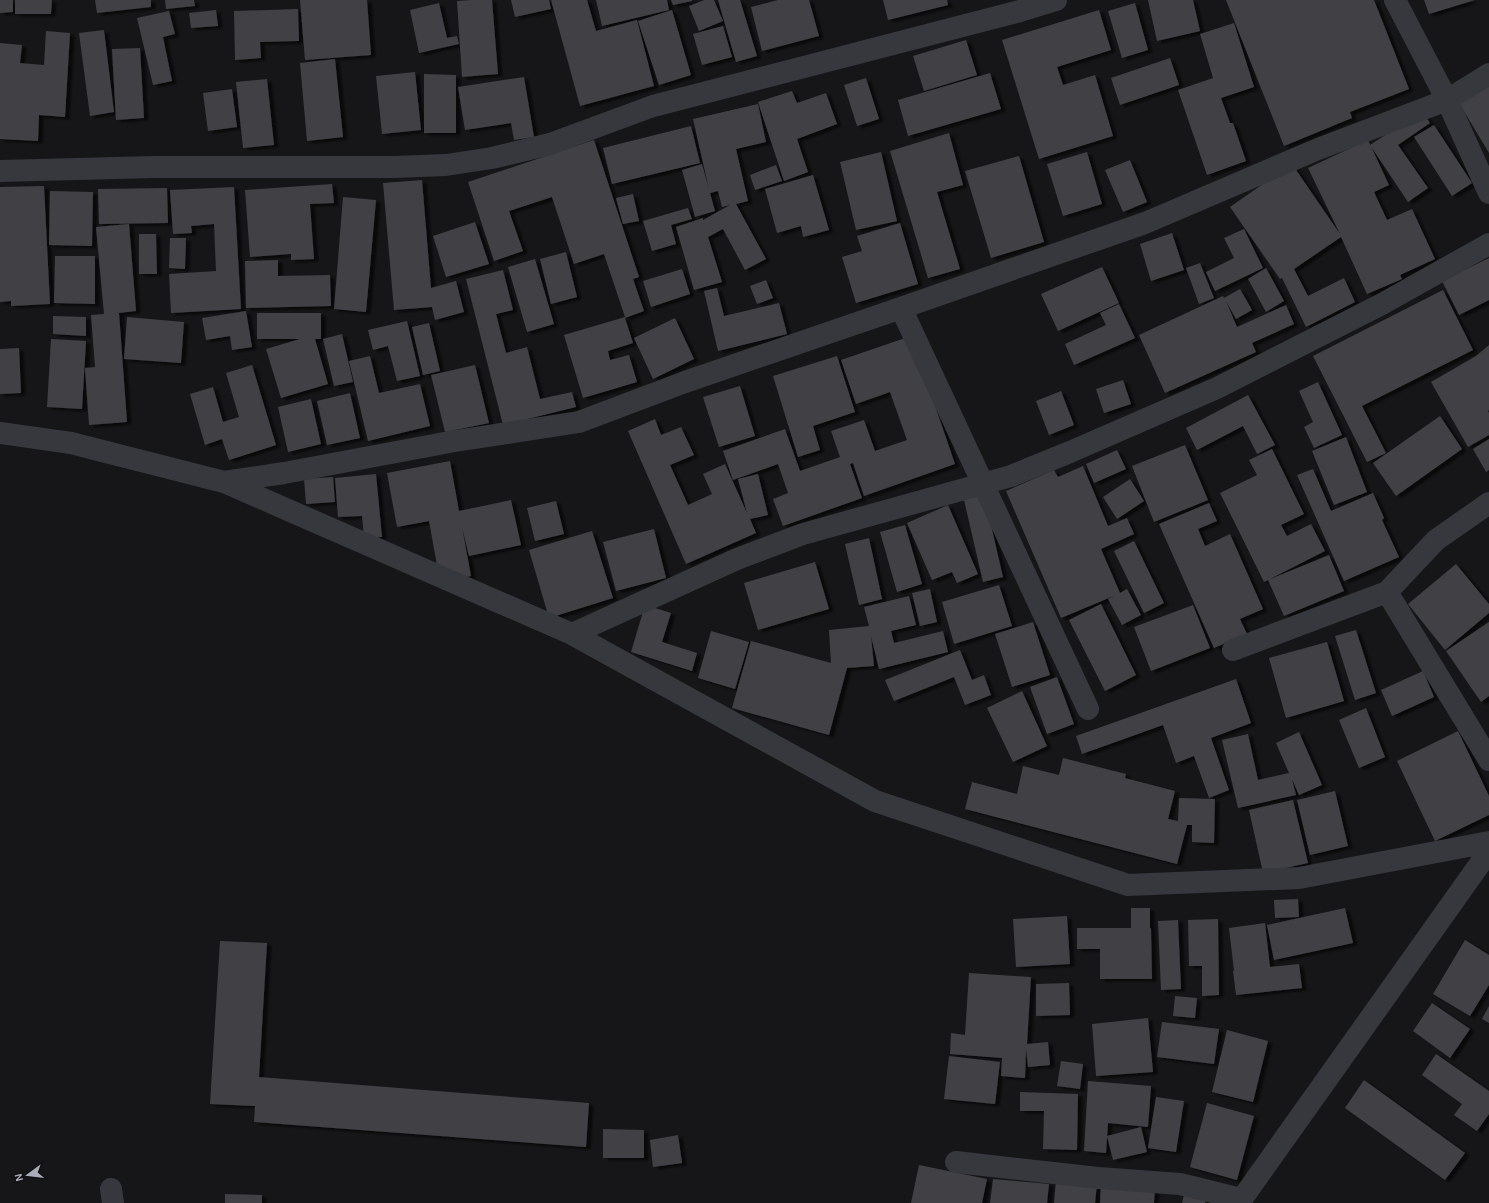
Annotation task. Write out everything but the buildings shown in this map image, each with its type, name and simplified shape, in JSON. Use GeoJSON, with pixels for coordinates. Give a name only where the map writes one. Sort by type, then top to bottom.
{"type":"FeatureCollection","features":[{"type":"Feature","properties":{"kind":"street"},"geometry":{"type":"LineString","coordinates":[[0,170],[154,167],[394,167],[446,165],[492,158],[550,144],[653,106],[1020,11],[1056,0]]}},
{"type":"Feature","properties":{"kind":"street"},"geometry":{"type":"LineString","coordinates":[[1395,0],[1447,100],[1489,193]]}},
{"type":"Feature","properties":{"kind":"street"},"geometry":{"type":"LineString","coordinates":[[224,482],[284,473],[455,441],[579,422],[685,382],[1145,223],[1318,149],[1447,100],[1489,74]]}},
{"type":"Feature","properties":{"kind":"street"},"geometry":{"type":"LineString","coordinates":[[572,634],[737,559],[803,534],[1011,476],[1070,452],[1217,388],[1382,304],[1489,244]]}},
{"type":"Feature","properties":{"kind":"street"},"geometry":{"type":"LineString","coordinates":[[901,308],[1088,709]]}},
{"type":"Feature","properties":{"kind":"street"},"geometry":{"type":"LineString","coordinates":[[0,433],[71,443],[224,482],[572,634],[875,801],[1128,885],[1299,878],[1489,842]]}},
{"type":"Feature","properties":{"kind":"street"},"geometry":{"type":"LineString","coordinates":[[1233,650],[1387,592],[1436,540],[1489,502]]}},
{"type":"Feature","properties":{"kind":"street"},"geometry":{"type":"LineString","coordinates":[[1387,592],[1489,760]]}},
{"type":"Feature","properties":{"kind":"street"},"geometry":{"type":"LineString","coordinates":[[956,1162],[1098,1178],[1180,1184],[1240,1201],[1489,852]]}}]}
